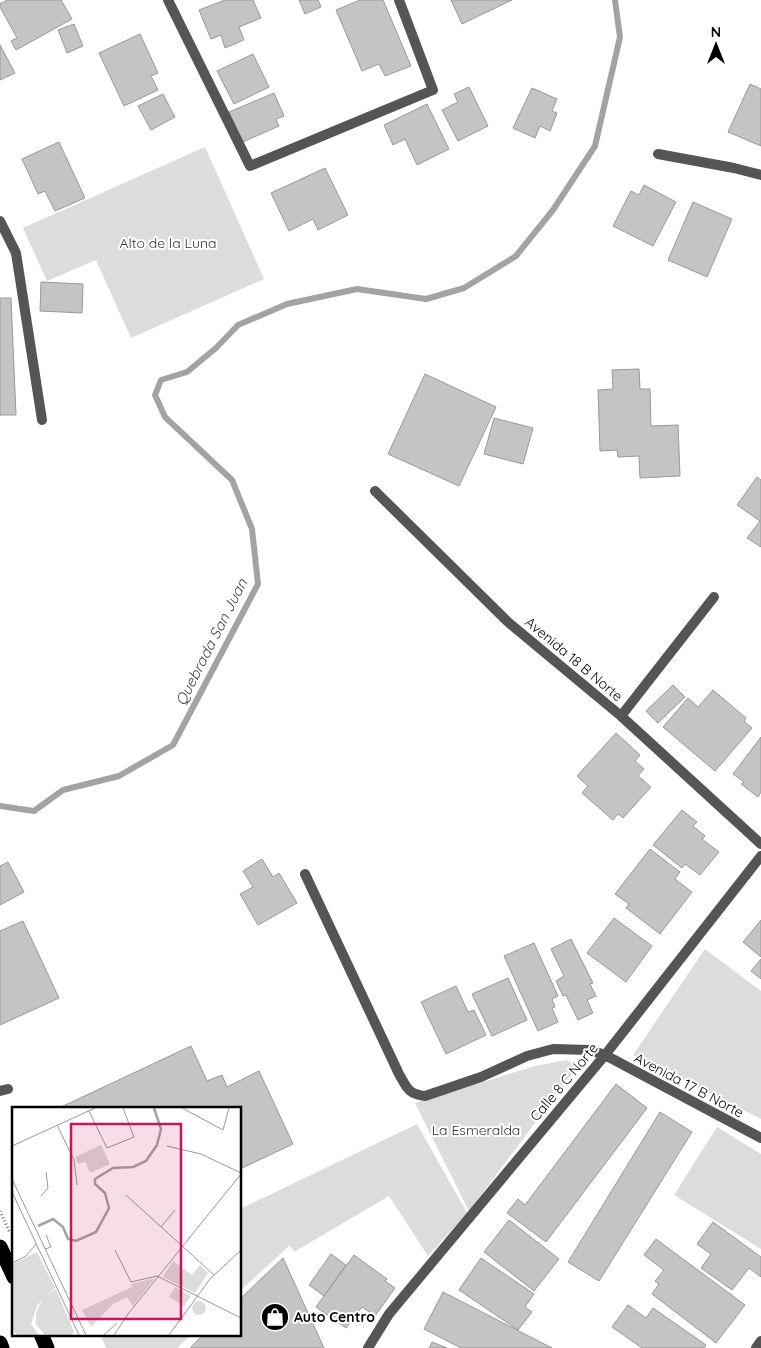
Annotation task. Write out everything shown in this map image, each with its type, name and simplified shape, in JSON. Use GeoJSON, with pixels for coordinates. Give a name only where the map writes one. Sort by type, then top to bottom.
{"type":"FeatureCollection","features":[{"type":"Feature","properties":{"kind":"highway"},"geometry":{"type":"LineString","coordinates":[[0,1247],[12,1273]]}},
{"type":"Feature","properties":{"kind":"highway"},"geometry":{"type":"LineString","coordinates":[[42,1336],[47,1348]]}},
{"type":"Feature","properties":{"kind":"highway"},"geometry":{"type":"LineString","coordinates":[[0,1343],[2,1348]]}},
{"type":"Feature","properties":{"kind":"street"},"geometry":{"type":"LineString","coordinates":[[168,0],[250,166],[433,90],[399,0]]}},
{"type":"Feature","properties":{"kind":"street"},"geometry":{"type":"LineString","coordinates":[[658,154],[761,175]]}},
{"type":"Feature","properties":{"kind":"street"},"geometry":{"type":"LineString","coordinates":[[0,220],[16,253],[42,420]]}},
{"type":"Feature","properties":{"kind":"street","name":"Avenida 18 B Norte"},"geometry":{"type":"LineString","coordinates":[[374,491],[508,622],[621,716],[761,844]]}},
{"type":"Feature","properties":{"kind":"street"},"geometry":{"type":"LineString","coordinates":[[621,716],[714,597]]}},
{"type":"Feature","properties":{"kind":"street","name":"Calle 8 C Norte"},"geometry":{"type":"LineString","coordinates":[[368,1348],[389,1314],[605,1055],[761,856]]}},
{"type":"Feature","properties":{"kind":"street","name":"Avenida 17 B Norte"},"geometry":{"type":"LineString","coordinates":[[305,874],[399,1074],[410,1092],[425,1096],[463,1084],[527,1056],[553,1050],[590,1050],[605,1055],[761,1138]]}},
{"type":"Feature","properties":{"kind":"street"},"geometry":{"type":"LineString","coordinates":[[756,1348],[761,1341]]}},
{"type":"Feature","properties":{"kind":"path"},"geometry":{"type":"LineString","coordinates":[[0,1211],[12,1236]]}},
{"type":"Feature","properties":{"kind":"green space","name":"Alto de la Luna"},"geometry":{"type":"Polygon","coordinates":[[[205,147],[264,279],[131,338],[96,260],[47,281],[23,228],[205,147]]]}},
{"type":"Feature","properties":{"kind":"green space"},"geometry":{"type":"Polygon","coordinates":[[[705,949],[761,991],[761,1119],[633,1055],[705,949]]]}},
{"type":"Feature","properties":{"kind":"green space","name":"La Esmeralda"},"geometry":{"type":"Polygon","coordinates":[[[567,1060],[577,1067],[469,1211],[415,1103],[535,1066],[567,1060]]]}},
{"type":"Feature","properties":{"kind":"green space"},"geometry":{"type":"Polygon","coordinates":[[[417,1124],[467,1213],[428,1256],[389,1196],[294,1252],[290,1245],[241,1290],[241,1209],[417,1124]]]}},
{"type":"Feature","properties":{"kind":"green space"},"geometry":{"type":"Polygon","coordinates":[[[717,1127],[761,1154],[761,1249],[674,1195],[717,1127]]]}},
{"type":"Feature","properties":{"kind":"green space"},"geometry":{"type":"Polygon","coordinates":[[[101,1336],[190,1336],[177,1348],[106,1348],[101,1336]]]}},
{"type":"Feature","properties":{"kind":"building"},"geometry":{"type":"Polygon","coordinates":[[[7,0],[61,0],[72,19],[16,50],[11,41],[17,38],[0,7],[0,4],[7,0]]]}},
{"type":"Feature","properties":{"kind":"building"},"geometry":{"type":"Polygon","coordinates":[[[225,0],[253,0],[261,18],[239,27],[244,40],[225,48],[221,35],[211,39],[199,10],[225,0]]]}},
{"type":"Feature","properties":{"kind":"building"},"geometry":{"type":"Polygon","coordinates":[[[299,0],[318,0],[321,7],[305,14],[299,0]]]}},
{"type":"Feature","properties":{"kind":"building"},"geometry":{"type":"Polygon","coordinates":[[[360,0],[383,0],[411,66],[385,76],[379,64],[362,71],[336,10],[360,0]]]}},
{"type":"Feature","properties":{"kind":"building"},"geometry":{"type":"Polygon","coordinates":[[[451,0],[512,0],[462,24],[451,0]]]}},
{"type":"Feature","properties":{"kind":"building"},"geometry":{"type":"Polygon","coordinates":[[[74,24],[83,46],[67,53],[58,30],[74,24]]]}},
{"type":"Feature","properties":{"kind":"building"},"geometry":{"type":"Polygon","coordinates":[[[140,34],[158,73],[151,76],[158,90],[124,106],[99,53],[140,34]]]}},
{"type":"Feature","properties":{"kind":"building"},"geometry":{"type":"Polygon","coordinates":[[[0,45],[15,73],[0,80],[0,45]]]}},
{"type":"Feature","properties":{"kind":"building"},"geometry":{"type":"Polygon","coordinates":[[[253,54],[269,87],[234,104],[217,71],[253,54]]]}},
{"type":"Feature","properties":{"kind":"building"},"geometry":{"type":"Polygon","coordinates":[[[750,84],[761,89],[761,146],[728,132],[750,84]]]}},
{"type":"Feature","properties":{"kind":"building"},"geometry":{"type":"Polygon","coordinates":[[[469,87],[488,126],[458,141],[442,110],[458,102],[454,94],[469,87]]]}},
{"type":"Feature","properties":{"kind":"building"},"geometry":{"type":"Polygon","coordinates":[[[532,88],[557,99],[552,111],[557,113],[550,131],[540,126],[535,138],[513,128],[532,88]]]}},
{"type":"Feature","properties":{"kind":"building"},"geometry":{"type":"Polygon","coordinates":[[[274,93],[284,116],[276,119],[279,126],[243,142],[229,112],[274,93]]]}},
{"type":"Feature","properties":{"kind":"building"},"geometry":{"type":"Polygon","coordinates":[[[163,94],[175,117],[151,130],[138,106],[163,94]]]}},
{"type":"Feature","properties":{"kind":"building"},"geometry":{"type":"Polygon","coordinates":[[[427,104],[449,149],[417,165],[405,139],[393,145],[384,125],[427,104]]]}},
{"type":"Feature","properties":{"kind":"building"},"geometry":{"type":"Polygon","coordinates":[[[59,142],[85,198],[55,211],[45,191],[38,194],[22,159],[59,142]]]}},
{"type":"Feature","properties":{"kind":"building"},"geometry":{"type":"Polygon","coordinates":[[[325,168],[348,215],[318,230],[313,219],[289,231],[271,193],[325,168]]]}},
{"type":"Feature","properties":{"kind":"building"},"geometry":{"type":"Polygon","coordinates":[[[644,185],[676,202],[653,246],[613,226],[631,191],[639,195],[644,185]]]}},
{"type":"Feature","properties":{"kind":"building"},"geometry":{"type":"Polygon","coordinates":[[[693,202],[732,219],[707,277],[668,260],[693,202]]]}},
{"type":"Feature","properties":{"kind":"building"},"geometry":{"type":"Polygon","coordinates":[[[41,282],[83,284],[82,313],[40,311],[41,282]]]}},
{"type":"Feature","properties":{"kind":"building"},"geometry":{"type":"Polygon","coordinates":[[[0,298],[11,298],[16,415],[0,415],[0,298]]]}},
{"type":"Feature","properties":{"kind":"building"},"geometry":{"type":"Polygon","coordinates":[[[639,369],[640,389],[650,389],[651,426],[678,425],[680,476],[640,478],[639,456],[618,457],[617,450],[600,451],[598,390],[613,389],[612,370],[639,369]]]}},
{"type":"Feature","properties":{"kind":"building"},"geometry":{"type":"Polygon","coordinates":[[[425,374],[496,407],[459,486],[388,454],[425,374]]]}},
{"type":"Feature","properties":{"kind":"building"},"geometry":{"type":"Polygon","coordinates":[[[494,418],[533,428],[523,464],[484,454],[494,418]]]}},
{"type":"Feature","properties":{"kind":"building"},"geometry":{"type":"Polygon","coordinates":[[[757,477],[761,480],[761,547],[747,538],[760,521],[737,505],[757,477]]]}},
{"type":"Feature","properties":{"kind":"building"},"geometry":{"type":"Polygon","coordinates":[[[673,685],[685,697],[658,723],[646,711],[673,685]]]}},
{"type":"Feature","properties":{"kind":"building"},"geometry":{"type":"Polygon","coordinates":[[[713,690],[746,718],[744,721],[752,728],[715,771],[663,727],[688,698],[698,707],[713,690]]]}},
{"type":"Feature","properties":{"kind":"building"},"geometry":{"type":"Polygon","coordinates":[[[616,733],[640,755],[635,761],[644,769],[638,776],[651,787],[623,818],[618,814],[613,820],[582,793],[588,786],[577,776],[616,733]]]}},
{"type":"Feature","properties":{"kind":"building"},"geometry":{"type":"Polygon","coordinates":[[[761,737],[761,792],[758,797],[741,784],[744,782],[733,774],[761,737]]]}},
{"type":"Feature","properties":{"kind":"building"},"geometry":{"type":"Polygon","coordinates":[[[682,810],[697,822],[693,826],[705,836],[702,839],[719,852],[700,875],[685,864],[682,868],[653,845],[682,810]]]}},
{"type":"Feature","properties":{"kind":"building"},"geometry":{"type":"Polygon","coordinates":[[[650,849],[680,872],[675,879],[692,892],[660,934],[626,908],[629,904],[615,894],[650,849]]]}},
{"type":"Feature","properties":{"kind":"building"},"geometry":{"type":"Polygon","coordinates":[[[262,859],[273,877],[279,873],[297,903],[258,925],[240,894],[253,887],[243,871],[262,859]]]}},
{"type":"Feature","properties":{"kind":"building"},"geometry":{"type":"Polygon","coordinates":[[[8,862],[24,892],[0,905],[0,866],[8,862]]]}},
{"type":"Feature","properties":{"kind":"building"},"geometry":{"type":"Polygon","coordinates":[[[614,918],[652,946],[626,982],[587,953],[614,918]]]}},
{"type":"Feature","properties":{"kind":"building"},"geometry":{"type":"Polygon","coordinates":[[[761,920],[761,957],[743,942],[761,920]]]}},
{"type":"Feature","properties":{"kind":"building"},"geometry":{"type":"Polygon","coordinates":[[[23,921],[59,998],[0,1025],[0,931],[23,921]]]}},
{"type":"Feature","properties":{"kind":"building"},"geometry":{"type":"Polygon","coordinates":[[[571,939],[593,983],[590,984],[596,996],[587,1000],[593,1013],[578,1020],[566,995],[563,996],[556,981],[564,976],[551,949],[571,939]]]}},
{"type":"Feature","properties":{"kind":"building"},"geometry":{"type":"Polygon","coordinates":[[[534,943],[558,996],[552,999],[555,1007],[552,1008],[558,1022],[538,1031],[504,956],[534,943]]]}},
{"type":"Feature","properties":{"kind":"building"},"geometry":{"type":"Polygon","coordinates":[[[761,959],[761,979],[751,971],[761,959]]]}},
{"type":"Feature","properties":{"kind":"building"},"geometry":{"type":"Polygon","coordinates":[[[508,978],[527,1020],[492,1036],[472,994],[508,978]]]}},
{"type":"Feature","properties":{"kind":"building"},"geometry":{"type":"Polygon","coordinates":[[[456,986],[468,1012],[474,1010],[486,1035],[446,1054],[421,1002],[456,986]]]}},
{"type":"Feature","properties":{"kind":"building"},"geometry":{"type":"Polygon","coordinates":[[[191,1046],[207,1081],[222,1075],[227,1087],[259,1071],[293,1144],[241,1169],[241,1107],[61,1107],[191,1046]]]}},
{"type":"Feature","properties":{"kind":"building"},"geometry":{"type":"Polygon","coordinates":[[[616,1084],[647,1108],[546,1242],[507,1213],[518,1199],[525,1205],[616,1084]]]}},
{"type":"Feature","properties":{"kind":"building"},"geometry":{"type":"Polygon","coordinates":[[[660,1112],[692,1132],[599,1281],[568,1262],[660,1112]]]}},
{"type":"Feature","properties":{"kind":"building"},"geometry":{"type":"Polygon","coordinates":[[[509,1220],[559,1259],[534,1291],[484,1252],[509,1220]]]}},
{"type":"Feature","properties":{"kind":"building"},"geometry":{"type":"Polygon","coordinates":[[[713,1222],[761,1257],[761,1277],[749,1268],[732,1290],[701,1268],[711,1254],[697,1244],[713,1222]]]}},
{"type":"Feature","properties":{"kind":"building"},"geometry":{"type":"Polygon","coordinates":[[[656,1239],[745,1305],[716,1343],[652,1294],[659,1284],[655,1281],[664,1270],[644,1255],[656,1239]]]}},
{"type":"Feature","properties":{"kind":"building"},"geometry":{"type":"Polygon","coordinates":[[[331,1254],[346,1265],[324,1296],[309,1285],[331,1254]]]}},
{"type":"Feature","properties":{"kind":"building"},"geometry":{"type":"Polygon","coordinates":[[[354,1255],[387,1279],[385,1281],[395,1288],[375,1316],[362,1307],[346,1328],[316,1307],[354,1255]]]}},
{"type":"Feature","properties":{"kind":"building","name":"Auto Centro"},"geometry":{"type":"Polygon","coordinates":[[[283,1258],[324,1348],[190,1348],[202,1336],[241,1336],[241,1298],[283,1258]]]}},
{"type":"Feature","properties":{"kind":"building"},"geometry":{"type":"Polygon","coordinates":[[[481,1258],[534,1294],[525,1307],[532,1312],[518,1330],[459,1290],[481,1258]]]}},
{"type":"Feature","properties":{"kind":"building"},"geometry":{"type":"Polygon","coordinates":[[[443,1292],[552,1348],[461,1348],[424,1329],[443,1292]]]}},
{"type":"Feature","properties":{"kind":"building"},"geometry":{"type":"Polygon","coordinates":[[[628,1305],[646,1318],[653,1308],[706,1345],[704,1348],[642,1348],[612,1327],[628,1305]]]}},
{"type":"Feature","properties":{"kind":"building"},"geometry":{"type":"Polygon","coordinates":[[[432,1342],[447,1348],[429,1348],[432,1342]]]}},
{"type":"Feature","properties":{"kind":"waterway","name":"Quebrada San Juan"},"geometry":{"type":"LineString","coordinates":[[0,806],[34,811],[63,790],[119,776],[173,745],[258,584],[252,529],[232,480],[165,417],[155,395],[161,380],[187,372],[216,348],[238,325],[287,304],[357,289],[426,299],[464,288],[516,256],[553,210],[595,146],[620,37],[615,0]]}},
{"type":"Feature","properties":{"kind":"place","name":"Auto Centro"},"geometry":{"type":"Point","coordinates":[275,1317]}}]}
